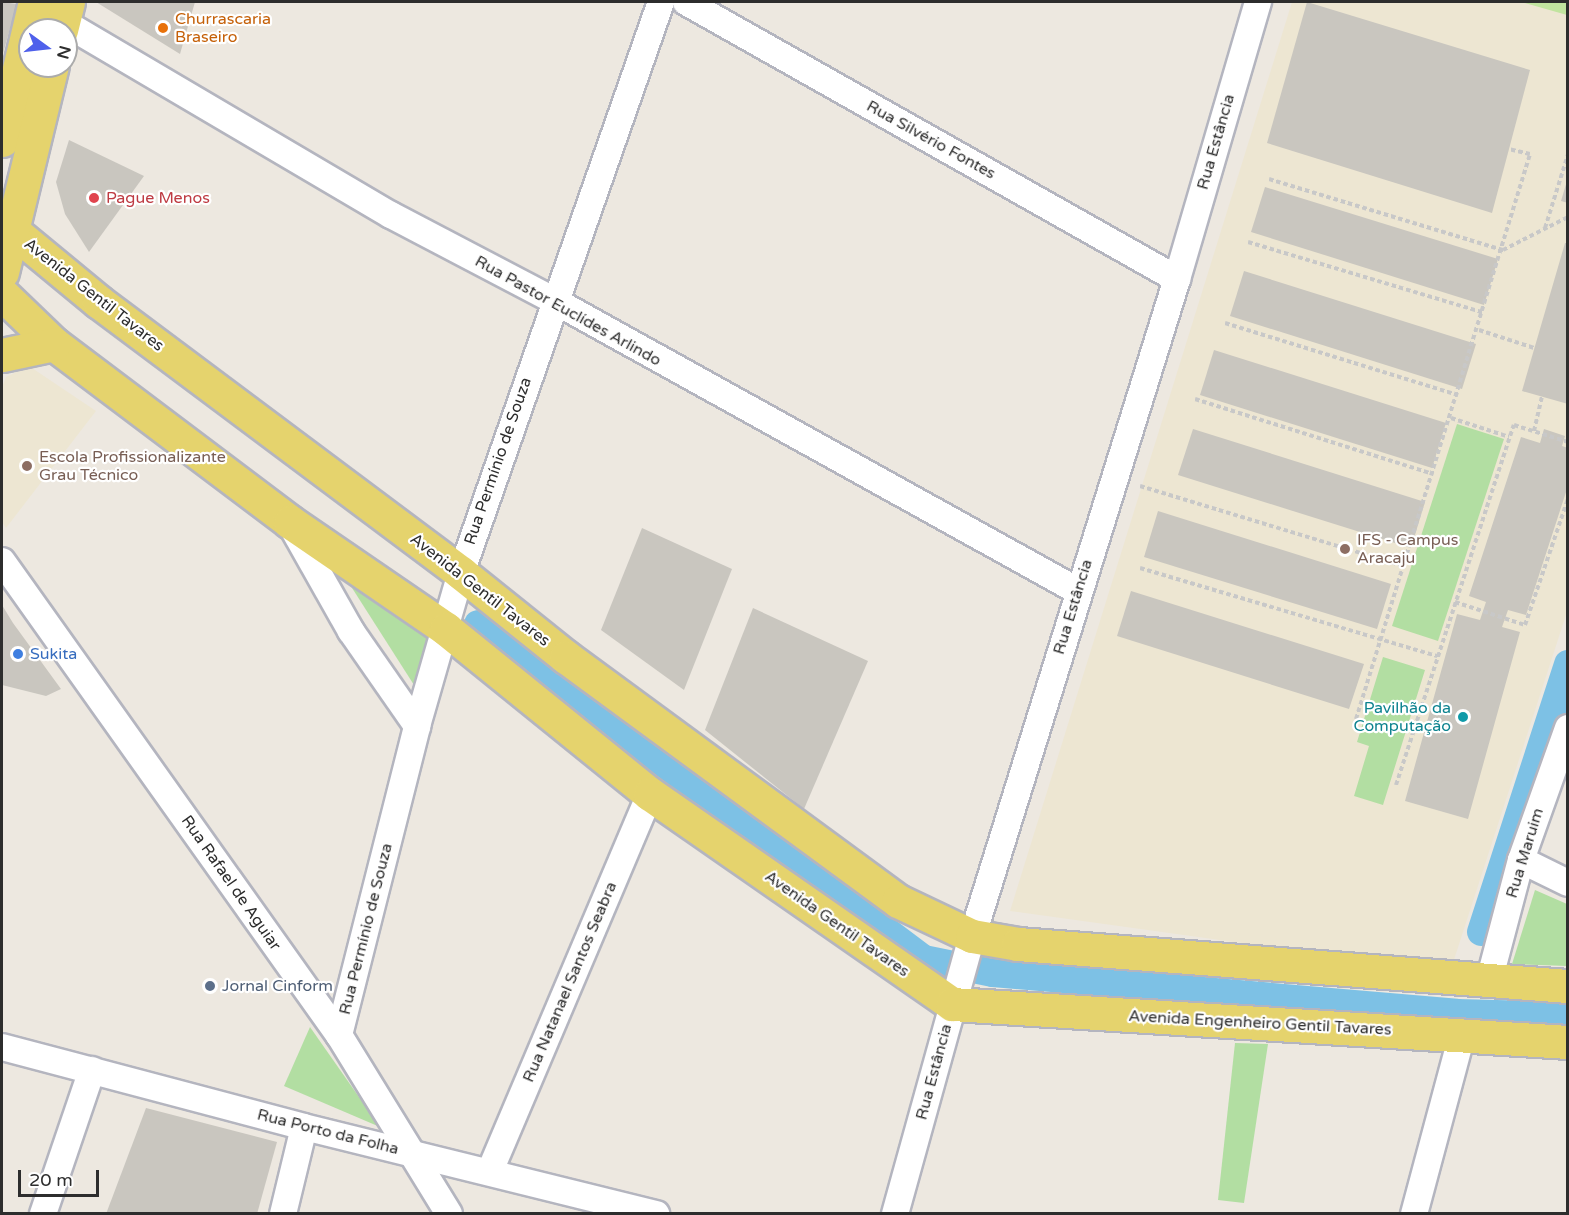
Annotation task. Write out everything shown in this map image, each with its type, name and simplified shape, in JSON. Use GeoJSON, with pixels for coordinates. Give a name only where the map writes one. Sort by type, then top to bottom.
{"type":"FeatureCollection","features":[{"type":"Feature","properties":{"kind":"main road"},"geometry":{"type":"LineString","coordinates":[[2,140],[35,2]]}},
{"type":"Feature","properties":{"kind":"main road"},"geometry":{"type":"LineString","coordinates":[[2,272],[6,226],[49,78]]}},
{"type":"Feature","properties":{"kind":"main road","name":"Avenida Gentil Tavares"},"geometry":{"type":"LineString","coordinates":[[6,226],[99,302],[460,577],[851,869],[898,901],[971,940]]}},
{"type":"Feature","properties":{"kind":"main road","name":"Avenida Gentil Tavares"},"geometry":{"type":"LineString","coordinates":[[2,294],[54,344],[290,522],[447,626],[650,794],[954,999]]}},
{"type":"Feature","properties":{"kind":"main road"},"geometry":{"type":"LineString","coordinates":[[2,355],[54,344]]}},
{"type":"Feature","properties":{"kind":"main road"},"geometry":{"type":"LineString","coordinates":[[971,940],[1568,986]]}},
{"type":"Feature","properties":{"kind":"main road","name":"Avenida Engenheiro Gentil Tavares"},"geometry":{"type":"LineString","coordinates":[[954,999],[1568,1042]]}},
{"type":"Feature","properties":{"kind":"street","name":"Rua Permínio de Souza"},"geometry":{"type":"LineString","coordinates":[[339,1035],[417,726],[460,577],[553,300],[661,2]]}},
{"type":"Feature","properties":{"kind":"street","name":"Rua Silvério Fontes"},"geometry":{"type":"LineString","coordinates":[[686,2],[1177,279]]}},
{"type":"Feature","properties":{"kind":"street","name":"Rua Estância"},"geometry":{"type":"LineString","coordinates":[[895,1214],[971,940],[1177,279],[1258,2]]}},
{"type":"Feature","properties":{"kind":"street","name":"Rua Pastor Euclídes Arlindo"},"geometry":{"type":"LineString","coordinates":[[78,26],[391,215],[553,300],[1078,591]]}},
{"type":"Feature","properties":{"kind":"street","name":"Avenida Gentil Tavares"},"geometry":{"type":"LineString","coordinates":[[290,522],[351,631],[417,726]]}},
{"type":"Feature","properties":{"kind":"street","name":"Rua Rafael de Aguiar"},"geometry":{"type":"LineString","coordinates":[[2,561],[339,1035],[449,1214]]}},
{"type":"Feature","properties":{"kind":"street","name":"Rua Maruim"},"geometry":{"type":"LineString","coordinates":[[1489,981],[1521,860],[1568,728]]}},
{"type":"Feature","properties":{"kind":"street","name":"Rua Natanael Santos Seabra"},"geometry":{"type":"LineString","coordinates":[[490,1171],[650,794]]}},
{"type":"Feature","properties":{"kind":"street"},"geometry":{"type":"LineString","coordinates":[[1521,860],[1568,883]]}},
{"type":"Feature","properties":{"kind":"street"},"geometry":{"type":"LineString","coordinates":[[1414,1214],[1462,1035]]}},
{"type":"Feature","properties":{"kind":"street","name":"Rua Porto da Folha"},"geometry":{"type":"LineString","coordinates":[[2,1047],[304,1127],[490,1171],[656,1214]]}},
{"type":"Feature","properties":{"kind":"street"},"geometry":{"type":"LineString","coordinates":[[43,1214],[92,1070]]}},
{"type":"Feature","properties":{"kind":"street"},"geometry":{"type":"LineString","coordinates":[[283,1214],[304,1127]]}},
{"type":"Feature","properties":{"kind":"path"},"geometry":{"type":"LineString","coordinates":[[1356,719],[1479,330],[1530,154],[1509,149]]}},
{"type":"Feature","properties":{"kind":"path"},"geometry":{"type":"LineString","coordinates":[[1545,229],[1568,154]]}},
{"type":"Feature","properties":{"kind":"path"},"geometry":{"type":"LineString","coordinates":[[1269,179],[1503,250],[1568,217]]}},
{"type":"Feature","properties":{"kind":"path"},"geometry":{"type":"LineString","coordinates":[[1248,242],[1484,313]]}},
{"type":"Feature","properties":{"kind":"path"},"geometry":{"type":"LineString","coordinates":[[1226,323],[1458,395]]}},
{"type":"Feature","properties":{"kind":"path"},"geometry":{"type":"LineString","coordinates":[[1479,330],[1534,348]]}},
{"type":"Feature","properties":{"kind":"path"},"geometry":{"type":"LineString","coordinates":[[1534,432],[1542,396]]}},
{"type":"Feature","properties":{"kind":"path"},"geometry":{"type":"LineString","coordinates":[[1195,399],[1433,474]]}},
{"type":"Feature","properties":{"kind":"path"},"geometry":{"type":"LineString","coordinates":[[1451,418],[1509,437]]}},
{"type":"Feature","properties":{"kind":"path"},"geometry":{"type":"LineString","coordinates":[[1396,785],[1514,425],[1568,442]]}},
{"type":"Feature","properties":{"kind":"path"},"geometry":{"type":"LineString","coordinates":[[1113,479],[1403,566]]}},
{"type":"Feature","properties":{"kind":"path"},"geometry":{"type":"LineString","coordinates":[[1455,602],[1525,625],[1568,499]]}},
{"type":"Feature","properties":{"kind":"path"},"geometry":{"type":"LineString","coordinates":[[1140,568],[1437,656]]}},
{"type":"Feature","properties":{"kind":"shaded area","name":"IFS - Campus Aracaju"},"geometry":{"type":"Polygon","coordinates":[[[1292,2],[1567,2],[1567,612],[1450,972],[1010,911],[1292,2]]]}},
{"type":"Feature","properties":{"kind":"shaded area","name":"Escola Profissionalizante Grau Técnico"},"geometry":{"type":"Polygon","coordinates":[[[29,366],[96,411],[6,528],[2,522],[2,387],[6,377],[29,366]]]}},
{"type":"Feature","properties":{"kind":"green space"},"geometry":{"type":"Polygon","coordinates":[[[1521,2],[1567,2],[1567,15],[1521,2]]]}},
{"type":"Feature","properties":{"kind":"green space"},"geometry":{"type":"Polygon","coordinates":[[[1457,424],[1504,439],[1438,641],[1392,626],[1457,424]]]}},
{"type":"Feature","properties":{"kind":"green space"},"geometry":{"type":"Polygon","coordinates":[[[331,555],[438,635],[421,696],[331,555]]]}},
{"type":"Feature","properties":{"kind":"green space"},"geometry":{"type":"Polygon","coordinates":[[[1383,657],[1425,670],[1383,805],[1354,796],[1369,746],[1357,742],[1383,657]]]}},
{"type":"Feature","properties":{"kind":"green space"},"geometry":{"type":"Polygon","coordinates":[[[1535,890],[1567,904],[1567,966],[1512,964],[1535,890]]]}},
{"type":"Feature","properties":{"kind":"green space"},"geometry":{"type":"Polygon","coordinates":[[[310,1027],[380,1127],[284,1086],[310,1027]]]}},
{"type":"Feature","properties":{"kind":"green space"},"geometry":{"type":"Polygon","coordinates":[[[1235,1043],[1268,1044],[1244,1203],[1218,1200],[1235,1043]]]}},
{"type":"Feature","properties":{"kind":"building"},"geometry":{"type":"Polygon","coordinates":[[[2,2],[17,4],[2,57],[2,2]]]}},
{"type":"Feature","properties":{"kind":"building","name":"Churrascaria Braseiro"},"geometry":{"type":"Polygon","coordinates":[[[96,2],[195,2],[180,54],[96,2]]]}},
{"type":"Feature","properties":{"kind":"building"},"geometry":{"type":"Polygon","coordinates":[[[1307,2],[1530,70],[1492,213],[1267,143],[1307,2]]]}},
{"type":"Feature","properties":{"kind":"building","name":"Pague Menos"},"geometry":{"type":"Polygon","coordinates":[[[69,140],[144,176],[89,252],[65,214],[56,182],[69,140]]]}},
{"type":"Feature","properties":{"kind":"building"},"geometry":{"type":"Polygon","coordinates":[[[1568,181],[1568,203],[1561,201],[1568,181]]]}},
{"type":"Feature","properties":{"kind":"building"},"geometry":{"type":"Polygon","coordinates":[[[1265,187],[1498,259],[1484,305],[1251,232],[1265,187]]]}},
{"type":"Feature","properties":{"kind":"building"},"geometry":{"type":"Polygon","coordinates":[[[1565,243],[1568,243],[1568,404],[1522,391],[1565,243]]]}},
{"type":"Feature","properties":{"kind":"building"},"geometry":{"type":"Polygon","coordinates":[[[1244,271],[1476,344],[1462,389],[1230,316],[1244,271]]]}},
{"type":"Feature","properties":{"kind":"building"},"geometry":{"type":"Polygon","coordinates":[[[1214,350],[1446,423],[1432,468],[1200,395],[1214,350]]]}},
{"type":"Feature","properties":{"kind":"building"},"geometry":{"type":"Polygon","coordinates":[[[1193,429],[1425,502],[1411,548],[1178,475],[1193,429]]]}},
{"type":"Feature","properties":{"kind":"building"},"geometry":{"type":"Polygon","coordinates":[[[1544,429],[1565,436],[1562,446],[1568,448],[1568,486],[1526,615],[1508,610],[1502,627],[1520,632],[1468,819],[1405,801],[1457,614],[1480,620],[1486,602],[1469,596],[1521,437],[1540,443],[1544,429]]]}},
{"type":"Feature","properties":{"kind":"building"},"geometry":{"type":"Polygon","coordinates":[[[1158,511],[1391,584],[1377,629],[1144,557],[1158,511]]]}},
{"type":"Feature","properties":{"kind":"building"},"geometry":{"type":"Polygon","coordinates":[[[642,528],[732,569],[684,690],[601,630],[642,528]]]}},
{"type":"Feature","properties":{"kind":"building"},"geometry":{"type":"Polygon","coordinates":[[[1131,591],[1364,664],[1349,709],[1117,636],[1131,591]]]}},
{"type":"Feature","properties":{"kind":"building","name":"Sukita"},"geometry":{"type":"Polygon","coordinates":[[[2,605],[61,689],[46,696],[2,685],[2,605]]]}},
{"type":"Feature","properties":{"kind":"building"},"geometry":{"type":"Polygon","coordinates":[[[753,608],[868,661],[804,809],[705,730],[753,608]]]}},
{"type":"Feature","properties":{"kind":"building"},"geometry":{"type":"Polygon","coordinates":[[[146,1108],[277,1142],[257,1214],[106,1214],[146,1108]]]}},
{"type":"Feature","properties":{"kind":"waterway"},"geometry":{"type":"LineString","coordinates":[[478,624],[924,959],[993,973],[1456,1013],[1568,1016]]}},
{"type":"Feature","properties":{"kind":"waterway"},"geometry":{"type":"LineString","coordinates":[[1481,932],[1568,664]]}},
{"type":"Feature","properties":{"kind":"place","name":"Churrascaria Braseiro"},"geometry":{"type":"Point","coordinates":[163,28]}},
{"type":"Feature","properties":{"kind":"place","name":"Pague Menos"},"geometry":{"type":"Point","coordinates":[94,198]}},
{"type":"Feature","properties":{"kind":"place","name":"Escola Profissionalizante Grau Técnico"},"geometry":{"type":"Point","coordinates":[27,466]}},
{"type":"Feature","properties":{"kind":"place","name":"IFS - Campus Aracaju"},"geometry":{"type":"Point","coordinates":[1345,549]}},
{"type":"Feature","properties":{"kind":"place","name":"Sukita"},"geometry":{"type":"Point","coordinates":[18,654]}},
{"type":"Feature","properties":{"kind":"place","name":"Pavilhão da Computação"},"geometry":{"type":"Point","coordinates":[1463,717]}},
{"type":"Feature","properties":{"kind":"place","name":"Jornal Cinform"},"geometry":{"type":"Point","coordinates":[210,986]}}]}
